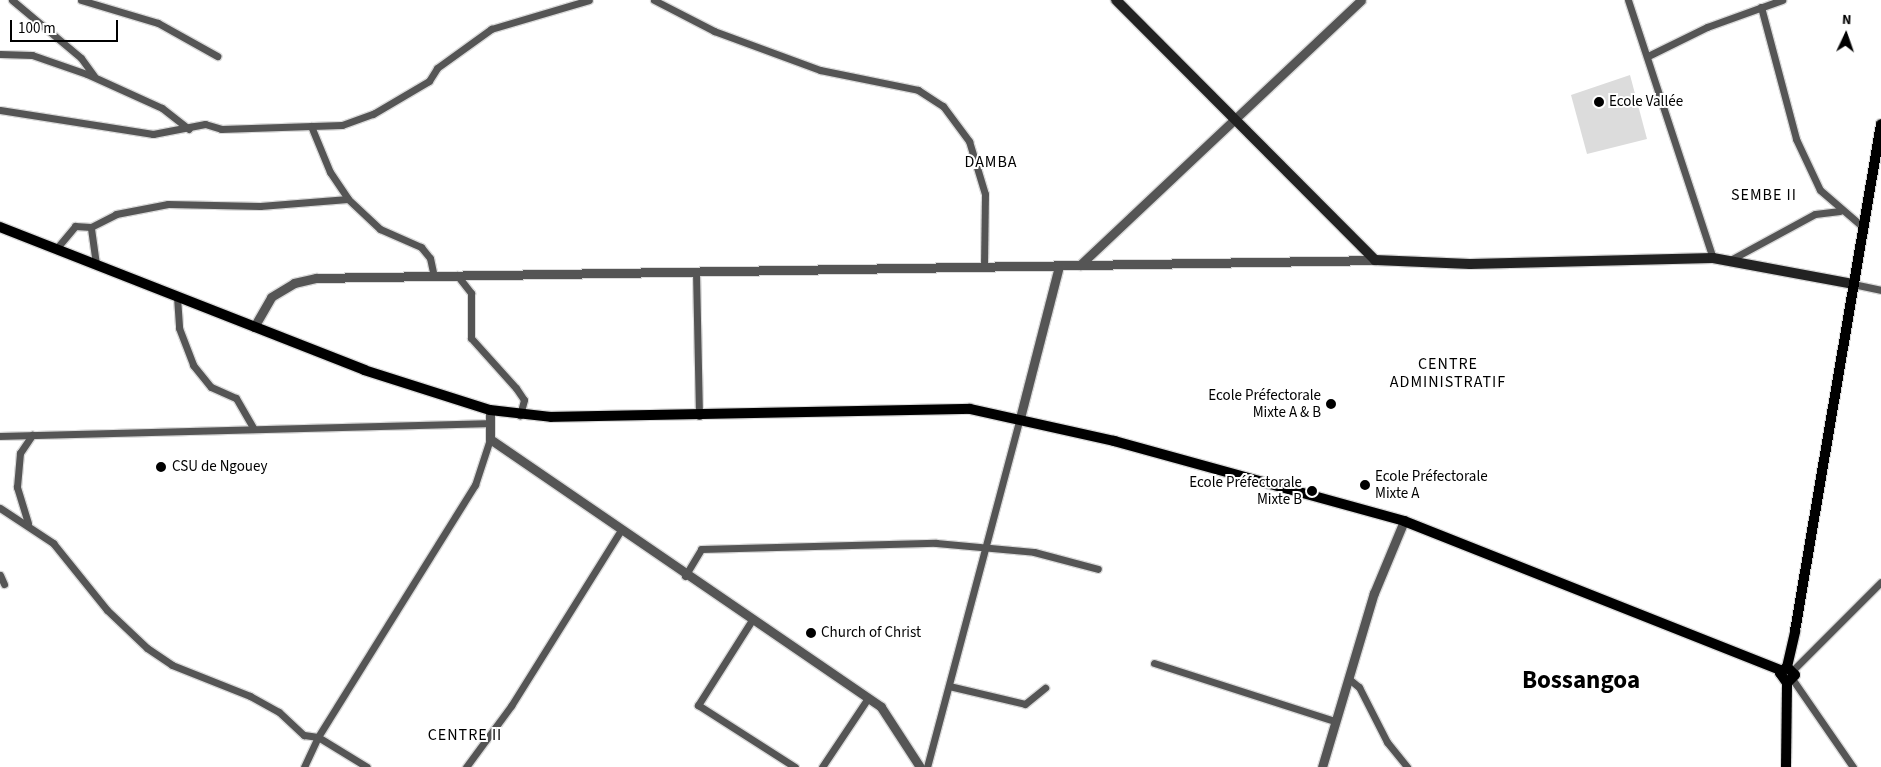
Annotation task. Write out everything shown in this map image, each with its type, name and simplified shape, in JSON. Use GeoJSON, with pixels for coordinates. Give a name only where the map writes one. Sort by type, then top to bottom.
{"type":"FeatureCollection","features":[{"type":"Feature","properties":{"kind":"main road"},"geometry":{"type":"LineString","coordinates":[[1116,0],[1234,122],[1375,260],[1470,264],[1713,258],[1852,284]]}},
{"type":"Feature","properties":{"kind":"main road"},"geometry":{"type":"LineString","coordinates":[[1786,767],[1788,674],[1852,284],[1864,228],[1881,124]]}},
{"type":"Feature","properties":{"kind":"main road"},"geometry":{"type":"LineString","coordinates":[[0,227],[364,370],[490,410],[520,415],[699,416],[970,409],[1020,418],[1404,520],[1788,674]]}},
{"type":"Feature","properties":{"kind":"street"},"geometry":{"type":"LineString","coordinates":[[12,0],[81,58],[95,78]]}},
{"type":"Feature","properties":{"kind":"street"},"geometry":{"type":"LineString","coordinates":[[81,0],[158,23],[217,56]]}},
{"type":"Feature","properties":{"kind":"street"},"geometry":{"type":"LineString","coordinates":[[0,110],[153,134],[189,129],[205,124],[220,129],[342,125],[372,114],[429,81],[437,68],[491,29],[590,0]]}},
{"type":"Feature","properties":{"kind":"street"},"geometry":{"type":"LineString","coordinates":[[654,0],[714,31],[820,70],[918,90],[943,106],[969,141],[985,194],[984,266]]}},
{"type":"Feature","properties":{"kind":"street"},"geometry":{"type":"LineString","coordinates":[[1080,265],[1234,122],[1361,0]]}},
{"type":"Feature","properties":{"kind":"street"},"geometry":{"type":"LineString","coordinates":[[1628,0],[1713,258]]}},
{"type":"Feature","properties":{"kind":"street"},"geometry":{"type":"LineString","coordinates":[[1648,56],[1707,27],[1782,0]]}},
{"type":"Feature","properties":{"kind":"street"},"geometry":{"type":"LineString","coordinates":[[1761,7],[1796,139],[1820,190],[1840,211],[1864,228]]}},
{"type":"Feature","properties":{"kind":"street"},"geometry":{"type":"LineString","coordinates":[[0,54],[32,54],[95,78],[162,108],[189,129]]}},
{"type":"Feature","properties":{"kind":"street"},"geometry":{"type":"LineString","coordinates":[[311,126],[330,172],[348,199],[380,229],[422,247],[430,258],[434,277]]}},
{"type":"Feature","properties":{"kind":"street"},"geometry":{"type":"LineString","coordinates":[[56,249],[76,226],[92,227],[116,214],[168,204],[260,206],[348,199]]}},
{"type":"Feature","properties":{"kind":"street"},"geometry":{"type":"LineString","coordinates":[[1724,259],[1739,258],[1815,214],[1840,211]]}},
{"type":"Feature","properties":{"kind":"street"},"geometry":{"type":"LineString","coordinates":[[92,227],[96,264]]}},
{"type":"Feature","properties":{"kind":"street"},"geometry":{"type":"LineString","coordinates":[[254,327],[271,297],[300,281],[457,275],[1375,260]]}},
{"type":"Feature","properties":{"kind":"street"},"geometry":{"type":"LineString","coordinates":[[927,767],[950,686],[1059,266]]}},
{"type":"Feature","properties":{"kind":"street"},"geometry":{"type":"LineString","coordinates":[[696,272],[699,416]]}},
{"type":"Feature","properties":{"kind":"street"},"geometry":{"type":"LineString","coordinates":[[457,275],[471,293],[470,338],[516,388],[524,400],[520,415]]}},
{"type":"Feature","properties":{"kind":"street"},"geometry":{"type":"LineString","coordinates":[[1852,284],[1881,290]]}},
{"type":"Feature","properties":{"kind":"street"},"geometry":{"type":"LineString","coordinates":[[177,297],[179,328],[193,365],[211,387],[236,398],[253,428]]}},
{"type":"Feature","properties":{"kind":"street"},"geometry":{"type":"LineString","coordinates":[[304,767],[318,737],[475,485],[490,439],[490,410]]}},
{"type":"Feature","properties":{"kind":"street"},"geometry":{"type":"LineString","coordinates":[[0,436],[491,423]]}},
{"type":"Feature","properties":{"kind":"street"},"geometry":{"type":"LineString","coordinates":[[28,524],[17,487],[20,453],[32,435]]}},
{"type":"Feature","properties":{"kind":"street"},"geometry":{"type":"LineString","coordinates":[[490,439],[686,576],[868,698],[891,716],[920,767]]}},
{"type":"Feature","properties":{"kind":"street"},"geometry":{"type":"LineString","coordinates":[[0,508],[28,524],[52,543],[107,610],[147,648],[172,665],[250,696],[279,712],[304,734],[318,737],[367,767]]}},
{"type":"Feature","properties":{"kind":"street"},"geometry":{"type":"LineString","coordinates":[[1322,767],[1374,593],[1404,520]]}},
{"type":"Feature","properties":{"kind":"street"},"geometry":{"type":"LineString","coordinates":[[466,767],[511,706],[621,530]]}},
{"type":"Feature","properties":{"kind":"street"},"geometry":{"type":"LineString","coordinates":[[686,576],[701,548],[987,545],[1098,569]]}},
{"type":"Feature","properties":{"kind":"street"},"geometry":{"type":"LineString","coordinates":[[0,575],[4,584]]}},
{"type":"Feature","properties":{"kind":"street"},"geometry":{"type":"LineString","coordinates":[[1853,767],[1788,674],[1881,582]]}},
{"type":"Feature","properties":{"kind":"street"},"geometry":{"type":"LineString","coordinates":[[752,620],[698,705],[795,767]]}},
{"type":"Feature","properties":{"kind":"street"},"geometry":{"type":"LineString","coordinates":[[1154,663],[1335,722]]}},
{"type":"Feature","properties":{"kind":"street"},"geometry":{"type":"LineString","coordinates":[[1349,679],[1359,687],[1387,742],[1407,767]]}},
{"type":"Feature","properties":{"kind":"street"},"geometry":{"type":"LineString","coordinates":[[950,686],[1025,704],[1045,688]]}},
{"type":"Feature","properties":{"kind":"street"},"geometry":{"type":"LineString","coordinates":[[822,767],[868,698]]}},
{"type":"Feature","properties":{"kind":"shaded area"},"geometry":{"type":"Polygon","coordinates":[[[1630,75],[1647,139],[1587,154],[1571,95],[1630,75]]]}},
{"type":"Feature","properties":{"kind":"place","name":"Ecole Vallée"},"geometry":{"type":"Point","coordinates":[1599,102]}},
{"type":"Feature","properties":{"kind":"place","name":"Ecole Préfectorale Mixte A & B"},"geometry":{"type":"Point","coordinates":[1331,404]}},
{"type":"Feature","properties":{"kind":"place","name":"CSU de Ngouey"},"geometry":{"type":"Point","coordinates":[161,467]}},
{"type":"Feature","properties":{"kind":"place","name":"Ecole Préfectorale Mixte A"},"geometry":{"type":"Point","coordinates":[1365,485]}},
{"type":"Feature","properties":{"kind":"place","name":"Ecole Préfectorale Mixte B"},"geometry":{"type":"Point","coordinates":[1312,491]}},
{"type":"Feature","properties":{"kind":"place","name":"Church of Christ"},"geometry":{"type":"Point","coordinates":[811,633]}},
{"type":"Feature","properties":{"kind":"district","name":"DAMBA"},"geometry":{"type":"Point","coordinates":[991,162]}},
{"type":"Feature","properties":{"kind":"district","name":"SEMBE II"},"geometry":{"type":"Point","coordinates":[1764,195]}},
{"type":"Feature","properties":{"kind":"district","name":"CENTRE ADMINISTRATIF"},"geometry":{"type":"Point","coordinates":[1448,373]}},
{"type":"Feature","properties":{"kind":"district","name":"Bossangoa"},"geometry":{"type":"Point","coordinates":[1581,680]}},
{"type":"Feature","properties":{"kind":"district","name":"CENTRE II"},"geometry":{"type":"Point","coordinates":[465,735]}}]}
